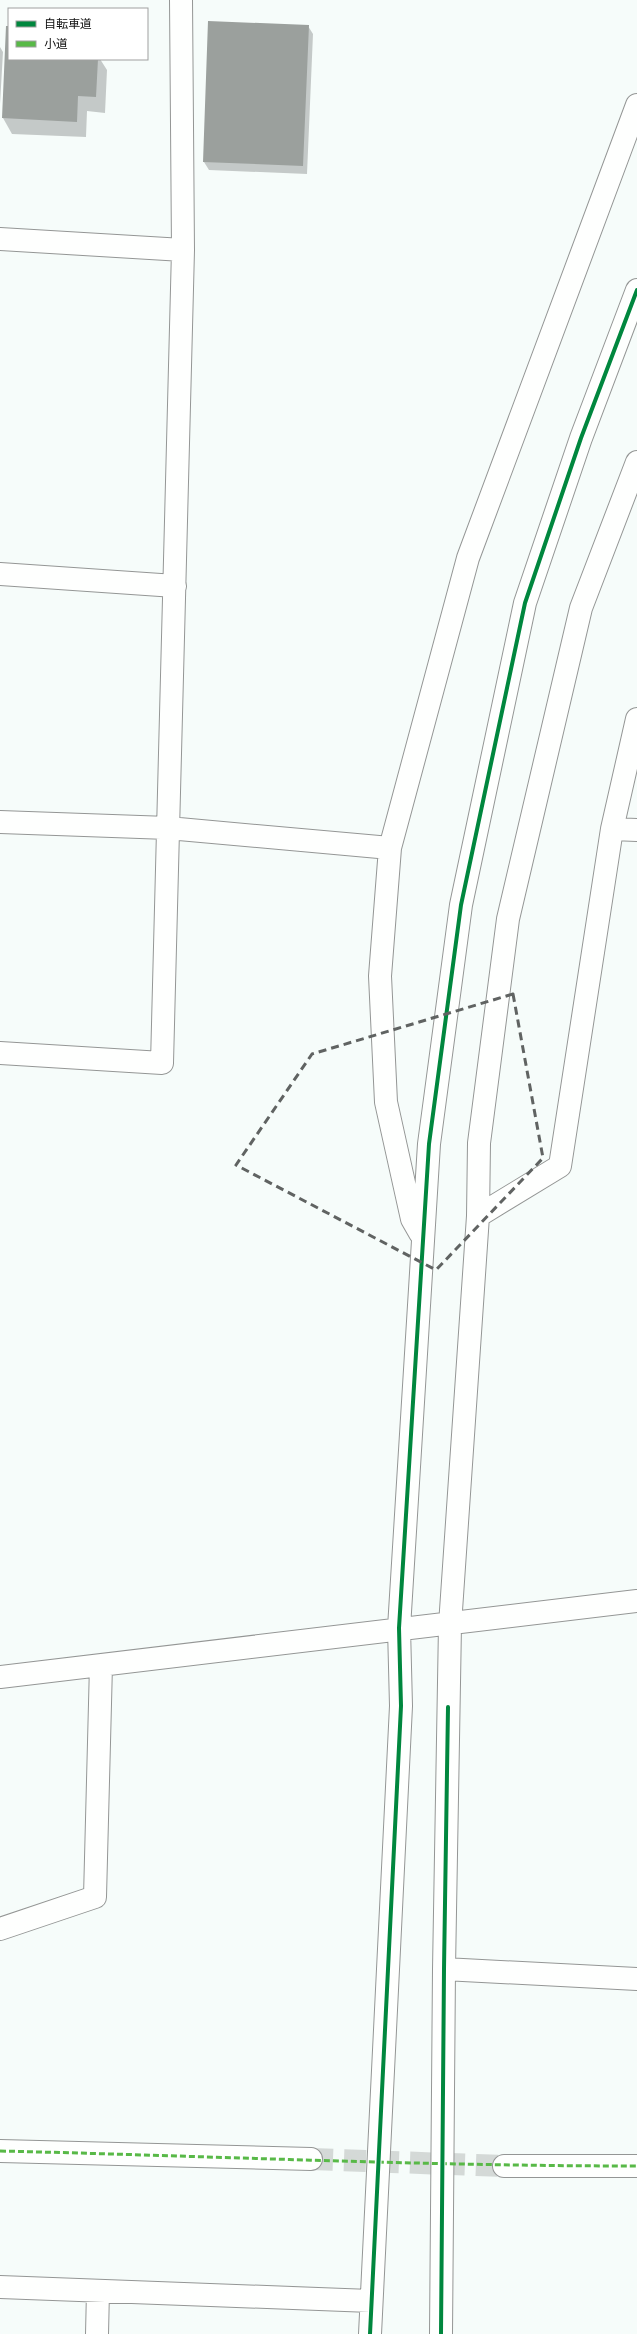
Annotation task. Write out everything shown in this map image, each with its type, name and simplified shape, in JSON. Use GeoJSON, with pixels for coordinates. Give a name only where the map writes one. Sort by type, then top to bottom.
{"type":"FeatureCollection","features":[{"type":"Feature","properties":{"kind":"street"},"geometry":{"type":"LineString","coordinates":[[0,1053],[162,1063],[183,250],[180,0]]}},
{"type":"Feature","properties":{"kind":"street"},"geometry":{"type":"LineString","coordinates":[[422,1237],[412,1219],[386,1102],[380,976],[390,848],[468,558],[637,105]]}},
{"type":"Feature","properties":{"kind":"street"},"geometry":{"type":"LineString","coordinates":[[0,239],[183,250]]}},
{"type":"Feature","properties":{"kind":"street"},"geometry":{"type":"LineString","coordinates":[[370,2334],[401,1706],[399,1628],[422,1237],[429,1144],[461,905],[525,604],[581,438],[637,290]]}},
{"type":"Feature","properties":{"kind":"street"},"geometry":{"type":"LineString","coordinates":[[441,2334],[444,1969],[450,1625],[478,1216],[479,1143],[508,919],[581,608],[637,462]]}},
{"type":"Feature","properties":{"kind":"street"},"geometry":{"type":"LineString","coordinates":[[0,574],[175,586]]}},
{"type":"Feature","properties":{"kind":"street"},"geometry":{"type":"LineString","coordinates":[[478,1216],[560,1166],[612,829],[637,719]]}},
{"type":"Feature","properties":{"kind":"street"},"geometry":{"type":"LineString","coordinates":[[0,822],[168,828],[390,848]]}},
{"type":"Feature","properties":{"kind":"street"},"geometry":{"type":"LineString","coordinates":[[612,829],[637,830]]}},
{"type":"Feature","properties":{"kind":"street"},"geometry":{"type":"LineString","coordinates":[[0,1678],[399,1628],[450,1625],[637,1601]]}},
{"type":"Feature","properties":{"kind":"street"},"geometry":{"type":"LineString","coordinates":[[0,1929],[95,1897],[101,1665]]}},
{"type":"Feature","properties":{"kind":"street"},"geometry":{"type":"LineString","coordinates":[[444,1969],[637,1978]]}},
{"type":"Feature","properties":{"kind":"street"},"geometry":{"type":"LineString","coordinates":[[0,2151],[311,2159]]}},
{"type":"Feature","properties":{"kind":"street"},"geometry":{"type":"LineString","coordinates":[[504,2166],[637,2166]]}},
{"type":"Feature","properties":{"kind":"street"},"geometry":{"type":"LineString","coordinates":[[0,2288],[371,2301]]}},
{"type":"Feature","properties":{"kind":"street"},"geometry":{"type":"LineString","coordinates":[[97,2334],[98,2291]]}},
{"type":"Feature","properties":{"kind":"highlighted area"},"geometry":{"type":"Polygon","coordinates":[[[513,994],[543,1158],[436,1270],[236,1165],[312,1054],[513,994]]]}},
{"type":"Feature","properties":{"kind":"building"},"geometry":{"type":"Polygon","coordinates":[[[208,21],[309,25],[303,166],[203,162],[208,21]]]}},
{"type":"Feature","properties":{"kind":"building"},"geometry":{"type":"Polygon","coordinates":[[[6,26],[8,26],[8,60],[98,60],[96,97],[78,96],[77,122],[2,118],[6,26]]]}},
{"type":"Feature","properties":{"kind":"tunnel"},"geometry":{"type":"LineString","coordinates":[[311,2159],[504,2166]]}},
{"type":"Feature","properties":{"kind":"marked path"},"geometry":{"type":"LineString","coordinates":[[0,2151],[398,2163],[637,2166]]}},
{"type":"Feature","properties":{"kind":"cycle path"},"geometry":{"type":"LineString","coordinates":[[370,2334],[401,1706],[399,1628],[429,1144],[461,905],[525,603],[581,438],[637,290]]}},
{"type":"Feature","properties":{"kind":"cycle path"},"geometry":{"type":"LineString","coordinates":[[441,2334],[448,1707]]}}]}
